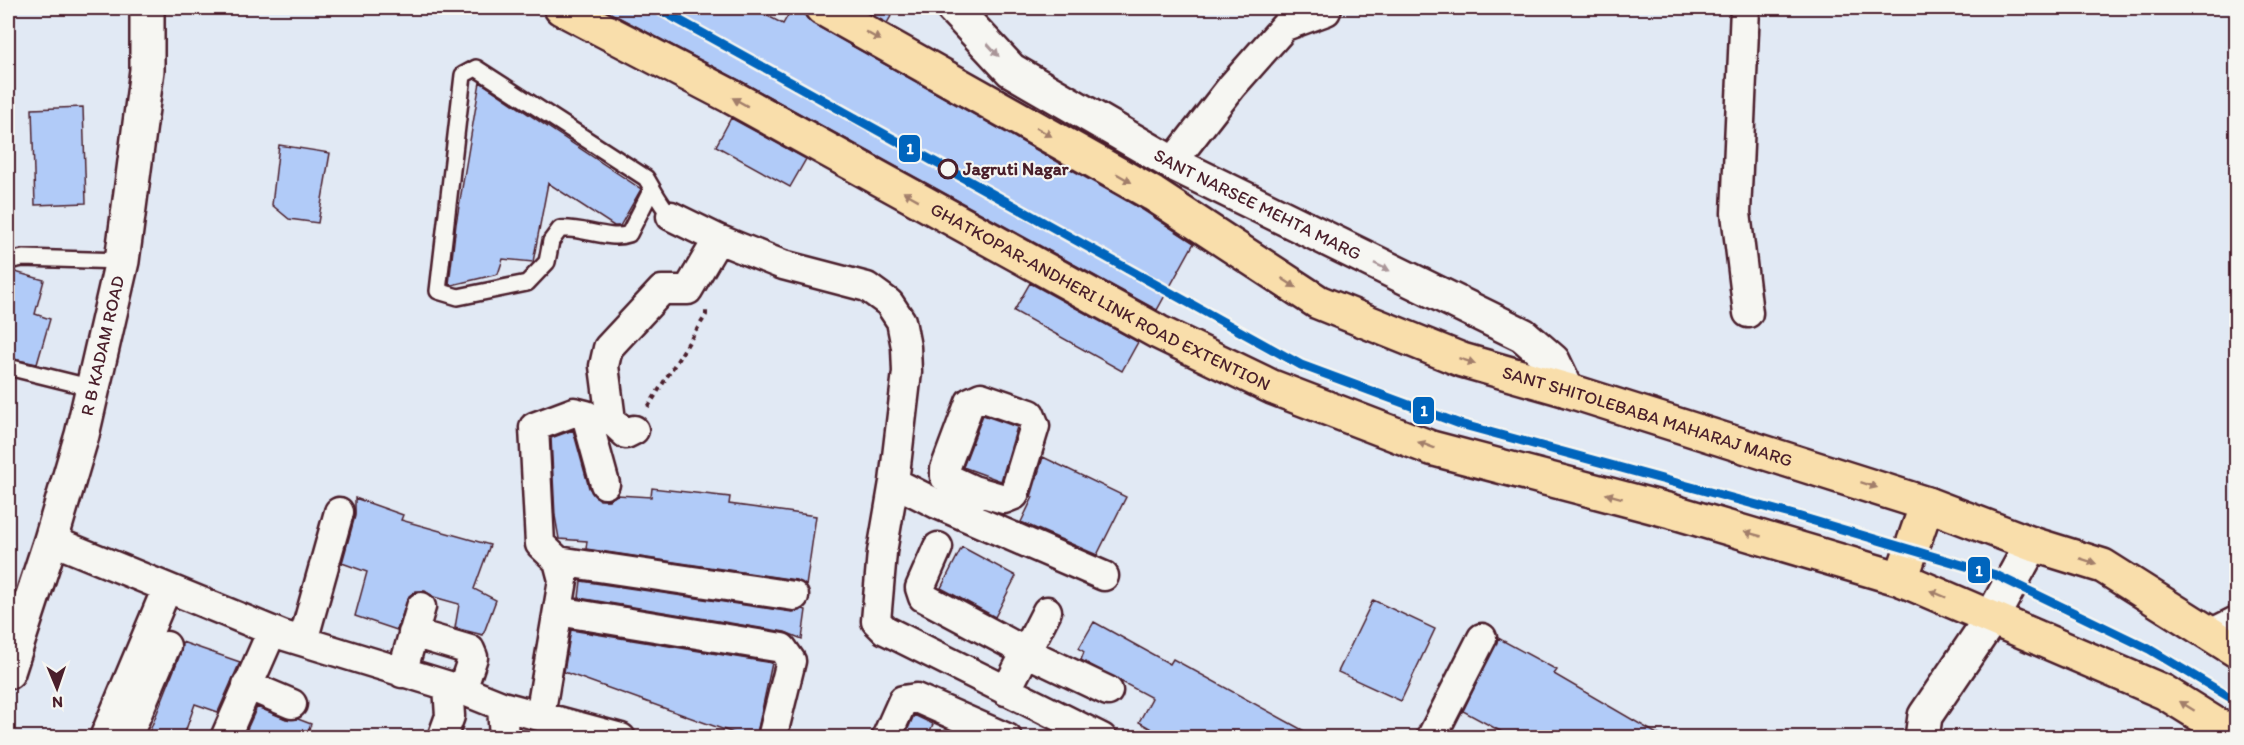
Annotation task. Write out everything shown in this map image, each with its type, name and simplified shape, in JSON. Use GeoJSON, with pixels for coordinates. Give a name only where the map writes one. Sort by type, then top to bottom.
{"type":"FeatureCollection","features":[{"type":"Feature","properties":{"kind":"main road","name":"GHATKOPAR-ANDHERI LINK ROAD EXTENTION"},"geometry":{"type":"LineString","coordinates":[[561,8],[602,17],[730,96],[1158,332],[1272,387],[1431,448],[1671,511],[1901,579]]}},
{"type":"Feature","properties":{"kind":"main road","name":"SANT SHITOLEBABA MAHARAJ MARG"},"geometry":{"type":"LineString","coordinates":[[822,8],[1153,194],[1318,302],[1462,360],[1567,390],[1928,504],[2032,544],[2103,566],[2228,635]]}},
{"type":"Feature","properties":{"kind":"main road"},"geometry":{"type":"LineString","coordinates":[[1928,504],[1901,579],[2164,692],[2236,737]]}},
{"type":"Feature","properties":{"kind":"street","name":"R B KADAM ROAD"},"geometry":{"type":"LineString","coordinates":[[8,672],[51,540],[93,388],[122,261],[147,70],[147,8]]}},
{"type":"Feature","properties":{"kind":"street","name":"SANT NARSEE MEHTA MARG"},"geometry":{"type":"LineString","coordinates":[[952,8],[1011,70],[1172,163],[1523,335],[1553,361],[1567,390]]}},
{"type":"Feature","properties":{"kind":"street"},"geometry":{"type":"LineString","coordinates":[[1172,163],[1232,86],[1285,26],[1326,11],[1327,8]]}},
{"type":"Feature","properties":{"kind":"street"},"geometry":{"type":"LineString","coordinates":[[1745,8],[1736,213],[1748,313]]}},
{"type":"Feature","properties":{"kind":"street"},"geometry":{"type":"LineString","coordinates":[[671,216],[718,239],[783,264],[867,287],[890,303],[901,321],[906,347],[907,372],[894,482],[882,552],[876,621],[885,630],[1102,738]]}},
{"type":"Feature","properties":{"kind":"street"},"geometry":{"type":"LineString","coordinates":[[634,430],[626,434],[611,420],[604,366],[608,348],[662,290],[688,290],[718,239]]}},
{"type":"Feature","properties":{"kind":"street"},"geometry":{"type":"LineString","coordinates":[[540,716],[563,580],[558,561],[540,544],[532,439],[534,427],[574,412],[586,415],[605,484]]}},
{"type":"Feature","properties":{"kind":"street"},"geometry":{"type":"LineString","coordinates":[[894,482],[970,503],[1104,576]]}},
{"type":"Feature","properties":{"kind":"street"},"geometry":{"type":"LineString","coordinates":[[303,641],[339,512]]}},
{"type":"Feature","properties":{"kind":"street"},"geometry":{"type":"LineString","coordinates":[[51,540],[272,631],[455,688],[502,706],[621,738]]}},
{"type":"Feature","properties":{"kind":"street"},"geometry":{"type":"LineString","coordinates":[[1922,738],[1925,716],[1992,617],[2032,544]]}},
{"type":"Feature","properties":{"kind":"street"},"geometry":{"type":"LineString","coordinates":[[938,547],[920,588],[923,597],[1026,652],[1108,691]]}},
{"type":"Feature","properties":{"kind":"street"},"geometry":{"type":"LineString","coordinates":[[558,561],[794,596]]}},
{"type":"Feature","properties":{"kind":"street"},"geometry":{"type":"LineString","coordinates":[[126,736],[167,588]]}},
{"type":"Feature","properties":{"kind":"street"},"geometry":{"type":"LineString","coordinates":[[558,610],[782,648],[791,661],[772,738]]}},
{"type":"Feature","properties":{"kind":"street"},"geometry":{"type":"LineString","coordinates":[[886,738],[903,700],[916,698],[996,735],[1016,696],[1026,652],[1047,611]]}},
{"type":"Feature","properties":{"kind":"street"},"geometry":{"type":"LineString","coordinates":[[402,673],[417,620],[470,650],[473,657],[455,688],[448,730]]}},
{"type":"Feature","properties":{"kind":"street"},"geometry":{"type":"LineString","coordinates":[[225,738],[272,631]]}},
{"type":"Feature","properties":{"kind":"street"},"geometry":{"type":"LineString","coordinates":[[1421,735],[1482,638]]}},
{"type":"Feature","properties":{"kind":"street"},"geometry":{"type":"LineString","coordinates":[[126,736],[166,646]]}},
{"type":"Feature","properties":{"kind":"street"},"geometry":{"type":"LineString","coordinates":[[247,686],[292,704]]}},
{"type":"Feature","properties":{"kind":"street"},"geometry":{"type":"LineString","coordinates":[[502,706],[504,738]]}},
{"type":"Feature","properties":{"kind":"lane"},"geometry":{"type":"LineString","coordinates":[[652,189],[629,234],[618,238],[575,228],[560,229],[551,241],[547,262],[527,283],[458,297],[438,291],[463,75],[476,68],[646,178],[652,189],[658,201],[671,216]]}},
{"type":"Feature","properties":{"kind":"lane"},"geometry":{"type":"LineString","coordinates":[[8,261],[23,258],[122,261]]}},
{"type":"Feature","properties":{"kind":"lane"},"geometry":{"type":"LineString","coordinates":[[8,367],[93,388]]}},
{"type":"Feature","properties":{"kind":"path"},"geometry":{"type":"LineString","coordinates":[[634,430],[706,315],[705,305],[688,290]]}},
{"type":"Feature","properties":{"kind":"building"},"geometry":{"type":"Polygon","coordinates":[[[601,8],[753,8],[783,24],[792,8],[803,8],[806,17],[813,24],[1143,210],[1194,243],[1157,310],[739,80],[601,8]]]}},
{"type":"Feature","properties":{"kind":"building"},"geometry":{"type":"Polygon","coordinates":[[[859,8],[875,8],[891,16],[887,23],[859,8]]]}},
{"type":"Feature","properties":{"kind":"building"},"geometry":{"type":"Polygon","coordinates":[[[480,82],[641,189],[620,226],[614,226],[548,183],[533,262],[503,259],[498,274],[452,285],[449,284],[456,224],[480,82]]]}},
{"type":"Feature","properties":{"kind":"building"},"geometry":{"type":"Polygon","coordinates":[[[83,107],[86,203],[35,205],[32,109],[83,107]]]}},
{"type":"Feature","properties":{"kind":"building"},"geometry":{"type":"Polygon","coordinates":[[[731,118],[806,159],[790,187],[716,146],[731,118]]]}},
{"type":"Feature","properties":{"kind":"building"},"geometry":{"type":"Polygon","coordinates":[[[279,145],[330,153],[318,223],[289,219],[272,205],[279,145]]]}},
{"type":"Feature","properties":{"kind":"building"},"geometry":{"type":"Polygon","coordinates":[[[8,270],[44,280],[35,314],[50,319],[37,364],[8,358],[8,270]]]}},
{"type":"Feature","properties":{"kind":"building"},"geometry":{"type":"Polygon","coordinates":[[[1030,283],[1138,342],[1122,371],[1014,311],[1030,283]]]}},
{"type":"Feature","properties":{"kind":"building"},"geometry":{"type":"Polygon","coordinates":[[[983,415],[1017,427],[1001,481],[963,467],[983,415]]]}},
{"type":"Feature","properties":{"kind":"building"},"geometry":{"type":"Polygon","coordinates":[[[573,430],[589,488],[600,500],[609,500],[617,495],[651,497],[652,488],[730,497],[729,504],[816,516],[806,586],[796,580],[586,549],[587,541],[559,539],[555,516],[551,438],[573,430]]]}},
{"type":"Feature","properties":{"kind":"building"},"geometry":{"type":"Polygon","coordinates":[[[1043,457],[1126,497],[1097,555],[1021,522],[1033,497],[1031,497],[1043,457]]]}},
{"type":"Feature","properties":{"kind":"building"},"geometry":{"type":"Polygon","coordinates":[[[355,498],[403,515],[401,520],[490,545],[474,589],[496,600],[483,635],[455,628],[459,604],[434,597],[425,591],[416,591],[409,596],[397,630],[355,616],[367,572],[342,563],[355,516],[355,498]]]}},
{"type":"Feature","properties":{"kind":"building"},"geometry":{"type":"Polygon","coordinates":[[[962,547],[1016,576],[995,617],[941,588],[962,547]]]}},
{"type":"Feature","properties":{"kind":"building"},"geometry":{"type":"Polygon","coordinates":[[[581,581],[792,612],[803,609],[806,610],[802,639],[785,632],[579,598],[581,581]]]}},
{"type":"Feature","properties":{"kind":"building"},"geometry":{"type":"Polygon","coordinates":[[[1373,600],[1435,629],[1401,701],[1338,672],[1373,600]]]}},
{"type":"Feature","properties":{"kind":"building"},"geometry":{"type":"Polygon","coordinates":[[[1094,622],[1170,664],[1173,659],[1317,738],[1167,738],[1139,722],[1152,698],[1081,660],[1084,652],[1079,648],[1094,622]]]}},
{"type":"Feature","properties":{"kind":"building"},"geometry":{"type":"Polygon","coordinates":[[[571,630],[772,663],[756,738],[747,738],[564,672],[571,630]]]}},
{"type":"Feature","properties":{"kind":"building"},"geometry":{"type":"Polygon","coordinates":[[[1498,638],[1557,670],[1554,674],[1664,738],[1513,738],[1463,711],[1498,638]]]}},
{"type":"Feature","properties":{"kind":"building"},"geometry":{"type":"Polygon","coordinates":[[[182,642],[240,662],[218,712],[195,704],[183,738],[164,738],[149,733],[181,652],[182,642]]]}},
{"type":"Feature","properties":{"kind":"building"},"geometry":{"type":"Polygon","coordinates":[[[257,707],[286,719],[298,719],[311,724],[306,738],[243,738],[257,707]]]}},
{"type":"Feature","properties":{"kind":"building"},"geometry":{"type":"Polygon","coordinates":[[[914,715],[933,724],[927,738],[904,738],[914,715]]]}},
{"type":"Feature","properties":{"kind":"transit line","name":"1"},"geometry":{"type":"LineString","coordinates":[[657,8],[1301,365],[1460,424],[1794,515],[1996,575],[2149,649],[2236,701]]}},
{"type":"Feature","properties":{"kind":"place","name":"Jagruti Nagar"},"geometry":{"type":"Point","coordinates":[948,169]}}]}
